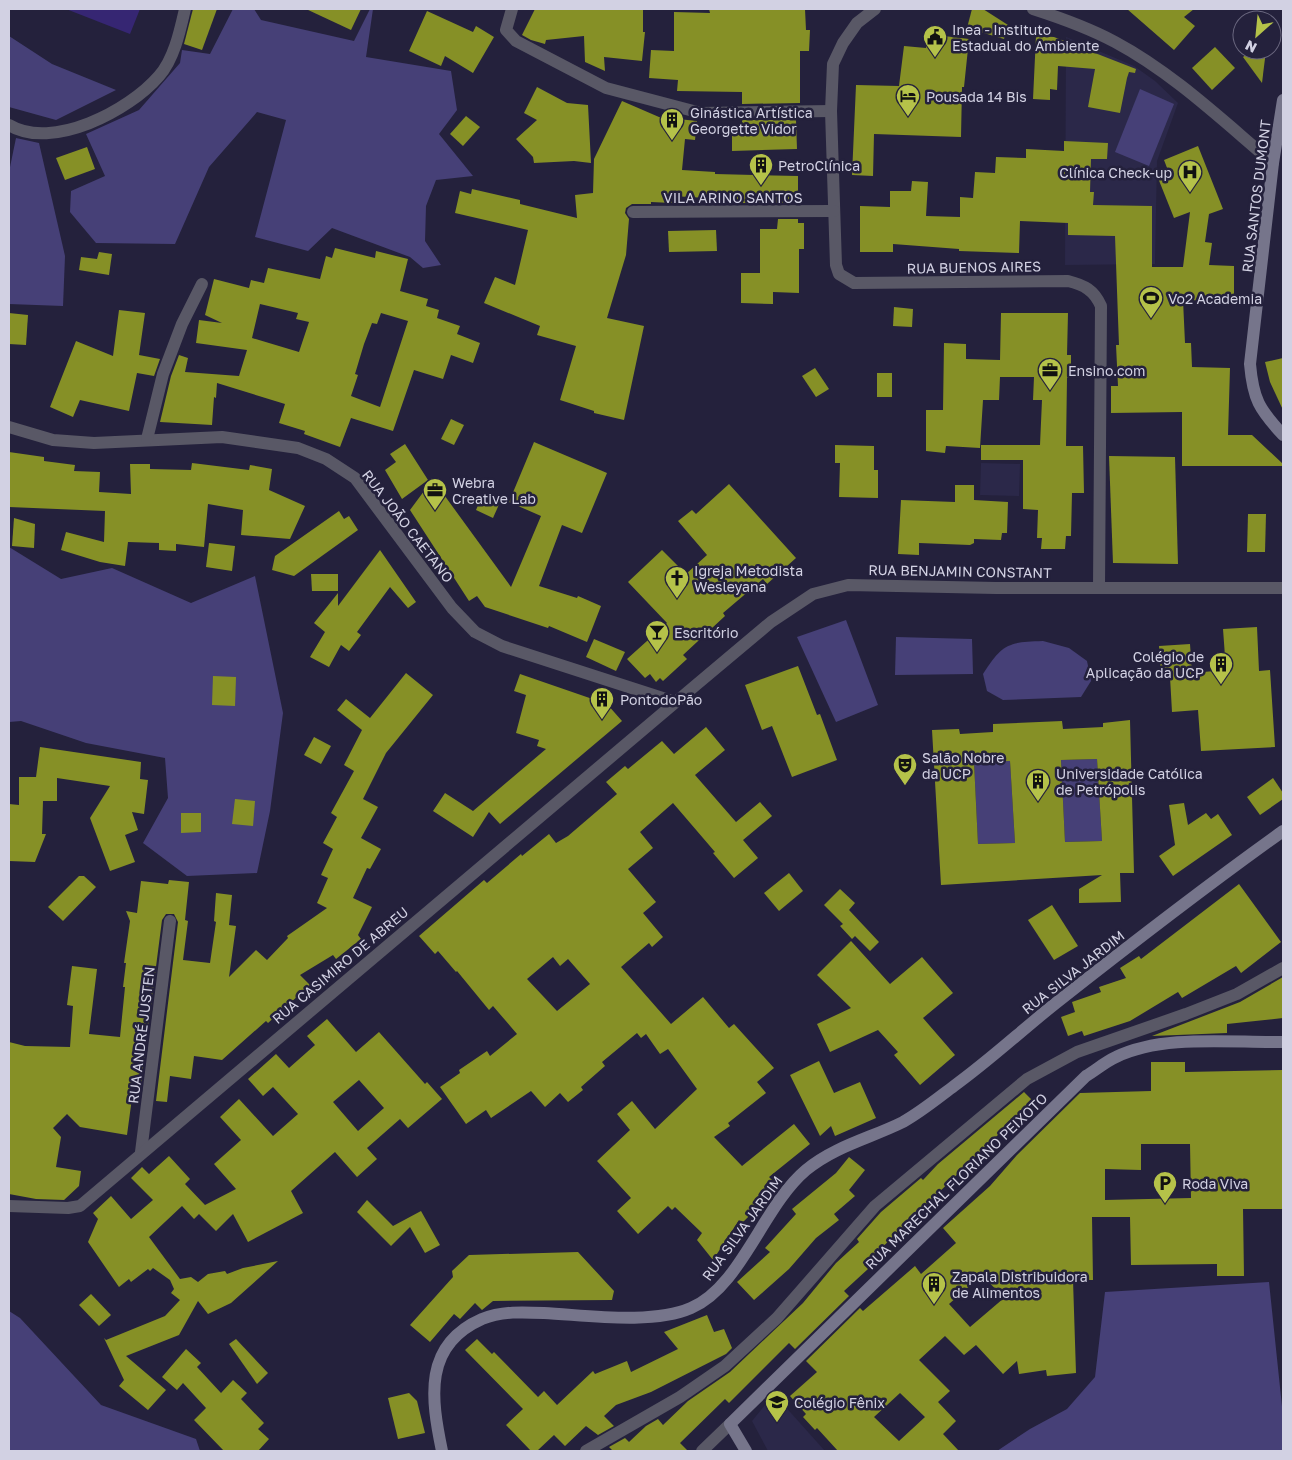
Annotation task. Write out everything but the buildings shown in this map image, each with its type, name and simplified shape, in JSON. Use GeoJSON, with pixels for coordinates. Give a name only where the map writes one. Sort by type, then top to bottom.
{"type":"FeatureCollection","features":[{"type":"Feature","properties":{"kind":"street"},"geometry":{"type":"LineString","coordinates":[[9,126],[18,131],[38,135],[63,132],[106,115],[129,102],[160,75],[172,54],[185,9]]}},
{"type":"Feature","properties":{"kind":"street"},"geometry":{"type":"LineString","coordinates":[[512,9],[506,30],[516,41],[606,88],[701,113],[831,111]]}},
{"type":"Feature","properties":{"kind":"street","name":"RUA BUENOS AIRES"},"geometry":{"type":"LineString","coordinates":[[875,9],[857,23],[843,43],[833,64],[831,111],[836,265],[840,274],[854,284],[1068,281],[1089,289],[1097,297],[1101,306],[1099,587]]}},
{"type":"Feature","properties":{"kind":"street"},"geometry":{"type":"LineString","coordinates":[[1033,9],[1063,18],[1115,42],[1174,82],[1273,164]]}},
{"type":"Feature","properties":{"kind":"street","name":"RUA SANTOS DUMONT"},"geometry":{"type":"LineString","coordinates":[[1283,100],[1273,164],[1250,364],[1252,391],[1264,415],[1283,435]]}},
{"type":"Feature","properties":{"kind":"street","name":"VILA ARINO SANTOS"},"geometry":{"type":"LineString","coordinates":[[633,212],[834,211]]}},
{"type":"Feature","properties":{"kind":"street"},"geometry":{"type":"LineString","coordinates":[[146,439],[163,374],[182,324],[202,284]]}},
{"type":"Feature","properties":{"kind":"street","name":"RUA JOÃO CAETANO"},"geometry":{"type":"LineString","coordinates":[[9,427],[53,440],[94,443],[222,436],[298,448],[326,459],[355,478],[452,608],[475,632],[502,646],[674,702]]}},
{"type":"Feature","properties":{"kind":"street","name":"RUA BENJAMIN CONSTANT"},"geometry":{"type":"LineString","coordinates":[[674,702],[772,622],[813,594],[848,585],[1283,588]]}},
{"type":"Feature","properties":{"kind":"street","name":"RUA CASIMIRO DE ABREU"},"geometry":{"type":"LineString","coordinates":[[9,1206],[68,1208],[80,1206],[141,1152],[674,702]]}},
{"type":"Feature","properties":{"kind":"street","name":"RUA SILVA JARDIM"},"geometry":{"type":"LineString","coordinates":[[442,1451],[433,1389],[435,1373],[440,1357],[457,1332],[486,1318],[512,1312],[646,1317],[677,1313],[709,1298],[724,1283],[787,1188],[816,1162],[904,1121],[957,1085],[1134,942],[1283,831]]}},
{"type":"Feature","properties":{"kind":"street","name":"RUA ANDRÉ JUSTEN"},"geometry":{"type":"LineString","coordinates":[[141,1152],[170,921]]}},
{"type":"Feature","properties":{"kind":"street"},"geometry":{"type":"LineString","coordinates":[[586,1451],[680,1397],[725,1366],[777,1318],[875,1206],[1027,1079],[1077,1052],[1237,994],[1283,968]]}},
{"type":"Feature","properties":{"kind":"street","name":"RUA MARECHAL FLORIANO PEIXOTO"},"geometry":{"type":"LineString","coordinates":[[702,1451],[1086,1076],[1116,1057],[1145,1047],[1175,1043],[1283,1042]]}},
{"type":"Feature","properties":{"kind":"street"},"geometry":{"type":"LineString","coordinates":[[730,1424],[746,1451]]}},
{"type":"Feature","properties":{"kind":"shaded area"},"geometry":{"type":"Polygon","coordinates":[[[66,9],[140,9],[130,34],[66,9]]]}},
{"type":"Feature","properties":{"kind":"shaded area"},"geometry":{"type":"Polygon","coordinates":[[[233,9],[254,9],[261,20],[354,41],[370,9],[373,9],[366,57],[451,71],[457,110],[439,134],[473,176],[436,180],[426,206],[425,241],[441,265],[423,268],[410,257],[332,228],[308,251],[255,237],[286,120],[257,112],[209,167],[175,244],[96,243],[70,212],[71,191],[105,176],[86,134],[139,110],[180,63],[182,50],[210,54],[233,9]]]}},
{"type":"Feature","properties":{"kind":"shaded area"},"geometry":{"type":"Polygon","coordinates":[[[9,36],[52,64],[116,90],[56,120],[9,107],[9,36]]]}},
{"type":"Feature","properties":{"kind":"shaded area"},"geometry":{"type":"Polygon","coordinates":[[[1066,37],[1134,66],[1155,81],[1178,103],[1157,161],[1155,264],[1065,265],[1066,37]]]}},
{"type":"Feature","properties":{"kind":"shaded area"},"geometry":{"type":"Polygon","coordinates":[[[1140,89],[1174,104],[1149,166],[1115,152],[1140,89]]]}},
{"type":"Feature","properties":{"kind":"shaded area"},"geometry":{"type":"Polygon","coordinates":[[[16,138],[39,143],[65,256],[63,306],[9,304],[9,172],[16,138]]]}},
{"type":"Feature","properties":{"kind":"shaded area"},"geometry":{"type":"Polygon","coordinates":[[[981,463],[1020,464],[1019,496],[980,495],[981,463]]]}},
{"type":"Feature","properties":{"kind":"shaded area"},"geometry":{"type":"Polygon","coordinates":[[[9,547],[61,579],[112,568],[191,603],[255,576],[283,713],[270,811],[257,873],[187,876],[143,843],[168,798],[165,758],[86,743],[21,721],[9,722],[9,547]]]}},
{"type":"Feature","properties":{"kind":"shaded area"},"geometry":{"type":"Polygon","coordinates":[[[846,620],[878,705],[836,722],[797,637],[846,620]]]}},
{"type":"Feature","properties":{"kind":"shaded area"},"geometry":{"type":"Polygon","coordinates":[[[896,637],[972,639],[973,674],[895,675],[896,637]]]}},
{"type":"Feature","properties":{"kind":"shaded area"},"geometry":{"type":"Polygon","coordinates":[[[1043,641],[1069,648],[1087,661],[1091,681],[1081,697],[1003,700],[987,691],[983,674],[995,656],[1014,644],[1043,641]]]}},
{"type":"Feature","properties":{"kind":"shaded area"},"geometry":{"type":"Polygon","coordinates":[[[1097,759],[1102,841],[1065,842],[1061,760],[1097,759]]]}},
{"type":"Feature","properties":{"kind":"shaded area"},"geometry":{"type":"Polygon","coordinates":[[[1010,761],[1015,843],[978,844],[974,762],[1010,761]]]}},
{"type":"Feature","properties":{"kind":"shaded area"},"geometry":{"type":"Polygon","coordinates":[[[1269,1282],[1283,1416],[1283,1451],[997,1451],[1030,1429],[1067,1409],[1095,1377],[1105,1292],[1269,1282]]]}},
{"type":"Feature","properties":{"kind":"shaded area"},"geometry":{"type":"Polygon","coordinates":[[[9,1311],[20,1318],[101,1405],[196,1439],[200,1451],[9,1451],[9,1311]]]}},
{"type":"Feature","properties":{"kind":"shaded area","name":"Colégio Fênix"},"geometry":{"type":"Polygon","coordinates":[[[774,1394],[825,1451],[768,1451],[752,1421],[774,1394]]]}},
{"type":"Feature","properties":{"kind":"place","name":"Inea - Instituto Estadual do Ambiente"},"geometry":{"type":"Point","coordinates":[935,58]}},
{"type":"Feature","properties":{"kind":"place","name":"Pousada 14 Bis"},"geometry":{"type":"Point","coordinates":[908,117]}},
{"type":"Feature","properties":{"kind":"place","name":"Ginástica Artística Georgette Vidor"},"geometry":{"type":"Point","coordinates":[672,141]}},
{"type":"Feature","properties":{"kind":"place","name":"PetroClínica"},"geometry":{"type":"Point","coordinates":[761,186]}},
{"type":"Feature","properties":{"kind":"place","name":"Clínica Check-up"},"geometry":{"type":"Point","coordinates":[1190,193]}},
{"type":"Feature","properties":{"kind":"place","name":"Vo2 Academia"},"geometry":{"type":"Point","coordinates":[1151,319]}},
{"type":"Feature","properties":{"kind":"place","name":"Ensino.com"},"geometry":{"type":"Point","coordinates":[1050,391]}},
{"type":"Feature","properties":{"kind":"place","name":"Webra Creative Lab"},"geometry":{"type":"Point","coordinates":[435,511]}},
{"type":"Feature","properties":{"kind":"place","name":"Igreja Metodista Wesleyana"},"geometry":{"type":"Point","coordinates":[677,599]}},
{"type":"Feature","properties":{"kind":"place","name":"Escritório"},"geometry":{"type":"Point","coordinates":[657,653]}},
{"type":"Feature","properties":{"kind":"place","name":"Colégio de Aplicação da UCP"},"geometry":{"type":"Point","coordinates":[1221,685]}},
{"type":"Feature","properties":{"kind":"place","name":"PontodoPão"},"geometry":{"type":"Point","coordinates":[602,720]}},
{"type":"Feature","properties":{"kind":"place","name":"Salão Nobre da UCP"},"geometry":{"type":"Point","coordinates":[905,786]}},
{"type":"Feature","properties":{"kind":"place","name":"Universidade Católica de Petrópolis"},"geometry":{"type":"Point","coordinates":[1038,802]}},
{"type":"Feature","properties":{"kind":"place","name":"Roda Viva"},"geometry":{"type":"Point","coordinates":[1165,1204]}},
{"type":"Feature","properties":{"kind":"place","name":"Zapala Distribuidora de Alimentos"},"geometry":{"type":"Point","coordinates":[934,1305]}},
{"type":"Feature","properties":{"kind":"place","name":"Colégio Fênix"},"geometry":{"type":"Point","coordinates":[777,1423]}}]}
